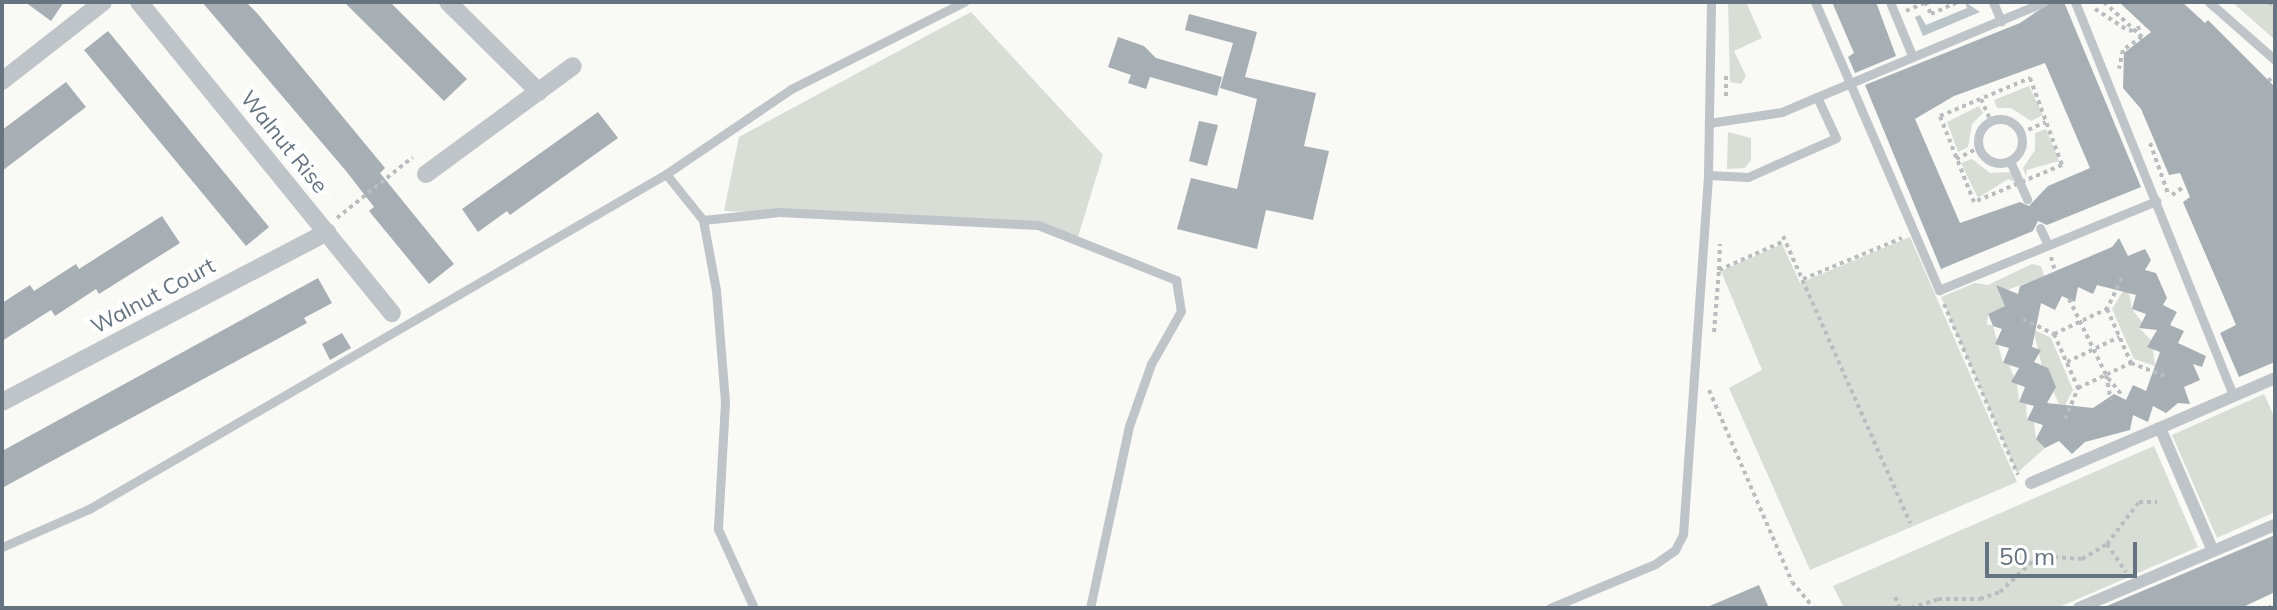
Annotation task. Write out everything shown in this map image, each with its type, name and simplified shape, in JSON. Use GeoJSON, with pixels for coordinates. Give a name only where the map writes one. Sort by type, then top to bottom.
{"type":"FeatureCollection","features":[{"type":"Feature","properties":{"kind":"street"},"geometry":{"type":"LineString","coordinates":[[2,81],[103,2]]}},
{"type":"Feature","properties":{"kind":"street","name":"Walnut Rise"},"geometry":{"type":"LineString","coordinates":[[139,2],[332,225],[392,313]]}},
{"type":"Feature","properties":{"kind":"street"},"geometry":{"type":"LineString","coordinates":[[448,2],[539,92]]}},
{"type":"Feature","properties":{"kind":"street"},"geometry":{"type":"LineString","coordinates":[[426,174],[573,66]]}},
{"type":"Feature","properties":{"kind":"street","name":"Walnut Court"},"geometry":{"type":"LineString","coordinates":[[2,402],[332,225]]}},
{"type":"Feature","properties":{"kind":"street"},"geometry":{"type":"LineString","coordinates":[[2025,482],[2233,395],[2273,384]]}},
{"type":"Feature","properties":{"kind":"street"},"geometry":{"type":"LineString","coordinates":[[2160,428],[2213,551]]}},
{"type":"Feature","properties":{"kind":"street"},"geometry":{"type":"LineString","coordinates":[[2079,608],[2275,525]]}},
{"type":"Feature","properties":{"kind":"lane"},"geometry":{"type":"LineString","coordinates":[[2,547],[89,509],[666,174],[791,89],[964,2]]}},
{"type":"Feature","properties":{"kind":"lane"},"geometry":{"type":"LineString","coordinates":[[1550,608],[1655,564],[1675,550],[1683,534],[1708,175],[1711,2]]}},
{"type":"Feature","properties":{"kind":"lane"},"geometry":{"type":"LineString","coordinates":[[1815,2],[1939,290],[2047,243],[2156,201]]}},
{"type":"Feature","properties":{"kind":"lane"},"geometry":{"type":"LineString","coordinates":[[1890,2],[1912,55]]}},
{"type":"Feature","properties":{"kind":"lane"},"geometry":{"type":"LineString","coordinates":[[1993,2],[2001,21]]}},
{"type":"Feature","properties":{"kind":"lane"},"geometry":{"type":"LineString","coordinates":[[1709,123],[1782,112],[2044,2]]}},
{"type":"Feature","properties":{"kind":"lane"},"geometry":{"type":"LineString","coordinates":[[2075,2],[2233,395]]}},
{"type":"Feature","properties":{"kind":"lane"},"geometry":{"type":"LineString","coordinates":[[2209,2],[2275,60]]}},
{"type":"Feature","properties":{"kind":"lane"},"geometry":{"type":"LineString","coordinates":[[1708,175],[1748,177],[1836,138],[1817,97]]}},
{"type":"Feature","properties":{"kind":"lane"},"geometry":{"type":"LineString","coordinates":[[2005,120],[2021,133],[2019,152],[2010,161],[1992,162],[1979,148],[1980,132],[1991,121],[2005,120]]}},
{"type":"Feature","properties":{"kind":"lane"},"geometry":{"type":"LineString","coordinates":[[2010,161],[2027,199]]}},
{"type":"Feature","properties":{"kind":"lane"},"geometry":{"type":"LineString","coordinates":[[666,174],[703,220],[716,290],[725,402],[718,529],[754,608]]}},
{"type":"Feature","properties":{"kind":"lane"},"geometry":{"type":"LineString","coordinates":[[703,220],[779,212],[1038,225],[1176,280],[1181,311],[1151,364],[1129,426],[1090,608]]}},
{"type":"Feature","properties":{"kind":"lane"},"geometry":{"type":"LineString","coordinates":[[2040,228],[2047,243]]}},
{"type":"Feature","properties":{"kind":"path"},"geometry":{"type":"LineString","coordinates":[[1896,15],[1926,2],[1931,14],[1958,2]]}},
{"type":"Feature","properties":{"kind":"path"},"geometry":{"type":"LineString","coordinates":[[2088,2],[2109,21],[2138,31]]}},
{"type":"Feature","properties":{"kind":"path"},"geometry":{"type":"LineString","coordinates":[[2104,2],[2142,37],[2123,50],[2119,73]]}},
{"type":"Feature","properties":{"kind":"path"},"geometry":{"type":"LineString","coordinates":[[2269,2],[2275,7]]}},
{"type":"Feature","properties":{"kind":"path"},"geometry":{"type":"LineString","coordinates":[[2138,31],[2144,26]]}},
{"type":"Feature","properties":{"kind":"path"},"geometry":{"type":"LineString","coordinates":[[2268,81],[2273,77]]}},
{"type":"Feature","properties":{"kind":"path"},"geometry":{"type":"LineString","coordinates":[[2030,78],[2046,122],[2062,165],[1974,202],[1940,116],[2030,78]]}},
{"type":"Feature","properties":{"kind":"path"},"geometry":{"type":"LineString","coordinates":[[1981,99],[1991,121]]}},
{"type":"Feature","properties":{"kind":"path"},"geometry":{"type":"LineString","coordinates":[[2021,133],[2046,122]]}},
{"type":"Feature","properties":{"kind":"path"},"geometry":{"type":"LineString","coordinates":[[2148,139],[2172,195]]}},
{"type":"Feature","properties":{"kind":"path"},"geometry":{"type":"LineString","coordinates":[[1956,159],[1979,148]]}},
{"type":"Feature","properties":{"kind":"path"},"geometry":{"type":"LineString","coordinates":[[332,225],[413,157]]}},
{"type":"Feature","properties":{"kind":"path"},"geometry":{"type":"LineString","coordinates":[[2156,201],[2185,186]]}},
{"type":"Feature","properties":{"kind":"path"},"geometry":{"type":"LineString","coordinates":[[1803,279],[1915,233]]}},
{"type":"Feature","properties":{"kind":"path"},"geometry":{"type":"LineString","coordinates":[[1713,345],[1719,270],[1784,238],[1910,523]]}},
{"type":"Feature","properties":{"kind":"path"},"geometry":{"type":"LineString","coordinates":[[2054,334],[2107,309],[2122,278]]}},
{"type":"Feature","properties":{"kind":"path"},"geometry":{"type":"LineString","coordinates":[[1939,290],[2025,482]]}},
{"type":"Feature","properties":{"kind":"path"},"geometry":{"type":"LineString","coordinates":[[2069,299],[2106,375],[2111,400]]}},
{"type":"Feature","properties":{"kind":"path"},"geometry":{"type":"LineString","coordinates":[[2107,309],[2131,363],[2165,376]]}},
{"type":"Feature","properties":{"kind":"path"},"geometry":{"type":"LineString","coordinates":[[2023,319],[2054,334],[2078,388]]}},
{"type":"Feature","properties":{"kind":"path"},"geometry":{"type":"LineString","coordinates":[[2067,362],[2119,337]]}},
{"type":"Feature","properties":{"kind":"path"},"geometry":{"type":"LineString","coordinates":[[2065,419],[2078,388],[2131,363]]}},
{"type":"Feature","properties":{"kind":"path"},"geometry":{"type":"LineString","coordinates":[[1710,375],[1709,390],[1784,565],[1814,608]]}},
{"type":"Feature","properties":{"kind":"path"},"geometry":{"type":"LineString","coordinates":[[2106,375],[2122,395]]}},
{"type":"Feature","properties":{"kind":"path"},"geometry":{"type":"LineString","coordinates":[[1911,608],[1938,599],[1980,599],[2000,592],[2038,556],[2082,559],[2107,544],[2139,502],[2157,502]]}},
{"type":"Feature","properties":{"kind":"path"},"geometry":{"type":"LineString","coordinates":[[2107,544],[2134,584]]}},
{"type":"Feature","properties":{"kind":"path"},"geometry":{"type":"LineString","coordinates":[[1895,597],[1900,608]]}},
{"type":"Feature","properties":{"kind":"path"},"geometry":{"type":"LineString","coordinates":[[2268,608],[2275,605]]}},
{"type":"Feature","properties":{"kind":"shaded area"},"geometry":{"type":"Polygon","coordinates":[[[1728,2],[1746,2],[1762,38],[1734,51],[1746,76],[1741,84],[1730,82],[1728,2]]]}},
{"type":"Feature","properties":{"kind":"shaded area"},"geometry":{"type":"Polygon","coordinates":[[[1965,2],[1980,12],[1923,36],[1915,17],[1920,15],[1926,25],[1967,8],[1965,2]]]}},
{"type":"Feature","properties":{"kind":"shaded area"},"geometry":{"type":"Polygon","coordinates":[[[2232,2],[2275,2],[2275,40],[2232,2]]]}},
{"type":"Feature","properties":{"kind":"shaded area"},"geometry":{"type":"Polygon","coordinates":[[[971,12],[1103,155],[1078,237],[1034,225],[724,211],[739,137],[971,12]]]}},
{"type":"Feature","properties":{"kind":"shaded area"},"geometry":{"type":"Polygon","coordinates":[[[2029,86],[2043,115],[2031,121],[2011,108],[1997,108],[1994,100],[2029,86]]]}},
{"type":"Feature","properties":{"kind":"shaded area"},"geometry":{"type":"Polygon","coordinates":[[[1979,106],[1983,113],[1972,124],[1968,147],[1958,152],[1947,122],[1979,106]]]}},
{"type":"Feature","properties":{"kind":"shaded area"},"geometry":{"type":"Polygon","coordinates":[[[2046,129],[2059,161],[2027,170],[2026,177],[2023,168],[2035,150],[2035,133],[2046,129]]]}},
{"type":"Feature","properties":{"kind":"shaded area"},"geometry":{"type":"Polygon","coordinates":[[[1728,132],[1751,138],[1751,160],[1745,168],[1727,169],[1728,132]]]}},
{"type":"Feature","properties":{"kind":"shaded area"},"geometry":{"type":"Polygon","coordinates":[[[1972,159],[1990,173],[2011,172],[2014,182],[2008,179],[1978,198],[1961,163],[1972,159]]]}},
{"type":"Feature","properties":{"kind":"shaded area"},"geometry":{"type":"Polygon","coordinates":[[[1910,237],[2017,482],[1810,570],[1729,388],[1762,370],[1721,271],[1782,244],[1800,283],[1910,237]]]}},
{"type":"Feature","properties":{"kind":"shaded area"},"geometry":{"type":"Polygon","coordinates":[[[2032,264],[2041,266],[2044,276],[2002,292],[2005,306],[1988,314],[1987,324],[1993,326],[2003,363],[2009,365],[2017,384],[2019,401],[2026,404],[2027,420],[2034,422],[2036,438],[2045,448],[2017,473],[1941,297],[1975,283],[1988,285],[2032,264]]]}},
{"type":"Feature","properties":{"kind":"shaded area"},"geometry":{"type":"Polygon","coordinates":[[[2123,291],[2129,293],[2132,309],[2142,322],[2139,328],[2151,340],[2147,347],[2153,349],[2155,366],[2134,359],[2112,309],[2123,291]]]}},
{"type":"Feature","properties":{"kind":"shaded area"},"geometry":{"type":"Polygon","coordinates":[[[2033,329],[2051,338],[2073,390],[2065,405],[2059,404],[2042,366],[2033,329]]]}},
{"type":"Feature","properties":{"kind":"shaded area"},"geometry":{"type":"Polygon","coordinates":[[[2264,394],[2275,418],[2275,512],[2217,538],[2172,435],[2264,394]]]}},
{"type":"Feature","properties":{"kind":"shaded area"},"geometry":{"type":"Polygon","coordinates":[[[2154,446],[2198,547],[2057,608],[1844,608],[1833,586],[2154,446]]]}},
{"type":"Feature","properties":{"kind":"building"},"geometry":{"type":"Polygon","coordinates":[[[25,2],[64,2],[51,21],[25,2]]]}},
{"type":"Feature","properties":{"kind":"building"},"geometry":{"type":"Polygon","coordinates":[[[202,2],[246,2],[257,13],[385,168],[380,173],[454,264],[429,284],[369,211],[374,207],[346,171],[202,2]]]}},
{"type":"Feature","properties":{"kind":"building"},"geometry":{"type":"Polygon","coordinates":[[[344,2],[390,2],[467,79],[444,101],[344,2]]]}},
{"type":"Feature","properties":{"kind":"building"},"geometry":{"type":"Polygon","coordinates":[[[1832,2],[1876,2],[1896,56],[1855,73],[1848,57],[1854,53],[1832,2]]]}},
{"type":"Feature","properties":{"kind":"building"},"geometry":{"type":"Polygon","coordinates":[[[2051,2],[2064,2],[2141,187],[2047,225],[2038,221],[2033,231],[1941,269],[1865,85],[2020,23],[2051,2]],[[2045,63],[1954,96],[1915,119],[1960,223],[2020,202],[2029,206],[2048,186],[2090,168],[2045,63]]]}},
{"type":"Feature","properties":{"kind":"building"},"geometry":{"type":"Polygon","coordinates":[[[2119,2],[2182,2],[2205,23],[2208,20],[2275,87],[2275,362],[2239,377],[2220,333],[2236,325],[2183,202],[2190,197],[2180,173],[2169,175],[2141,109],[2123,88],[2124,53],[2151,32],[2119,2]]]}},
{"type":"Feature","properties":{"kind":"building"},"geometry":{"type":"Polygon","coordinates":[[[1189,14],[1257,32],[1245,77],[1316,93],[1304,146],[1329,151],[1313,220],[1266,210],[1257,249],[1177,229],[1191,178],[1237,189],[1257,99],[1220,88],[1233,43],[1185,30],[1189,14]]]}},
{"type":"Feature","properties":{"kind":"building"},"geometry":{"type":"Polygon","coordinates":[[[108,31],[269,227],[246,246],[84,50],[108,31]]]}},
{"type":"Feature","properties":{"kind":"building"},"geometry":{"type":"Polygon","coordinates":[[[1118,37],[1144,46],[1156,58],[1222,77],[1217,96],[1150,77],[1146,89],[1128,83],[1131,75],[1108,67],[1118,37]]]}},
{"type":"Feature","properties":{"kind":"building"},"geometry":{"type":"Polygon","coordinates":[[[66,82],[86,107],[2,171],[2,130],[66,82]]]}},
{"type":"Feature","properties":{"kind":"building"},"geometry":{"type":"Polygon","coordinates":[[[598,112],[618,138],[510,215],[507,211],[478,232],[462,209],[598,112]]]}},
{"type":"Feature","properties":{"kind":"building"},"geometry":{"type":"Polygon","coordinates":[[[1199,121],[1218,125],[1207,166],[1189,161],[1199,121]]]}},
{"type":"Feature","properties":{"kind":"building"},"geometry":{"type":"Polygon","coordinates":[[[162,216],[180,243],[99,294],[96,289],[55,316],[51,310],[2,341],[2,303],[30,285],[34,291],[76,264],[79,269],[162,216]]]}},
{"type":"Feature","properties":{"kind":"building"},"geometry":{"type":"Polygon","coordinates":[[[2119,238],[2128,256],[2145,249],[2151,260],[2145,270],[2156,273],[2167,298],[2163,305],[2177,312],[2170,325],[2184,331],[2178,343],[2206,356],[2202,367],[2193,364],[2200,380],[2184,387],[2190,404],[2178,403],[2166,413],[2153,406],[2148,422],[2133,415],[2130,430],[2085,442],[2072,454],[2059,441],[2045,448],[2036,439],[2043,425],[2027,420],[2034,406],[2019,402],[2025,387],[2011,382],[2019,368],[2003,363],[2009,348],[1995,344],[2002,329],[1993,326],[1988,314],[2005,306],[1996,285],[2018,294],[2020,286],[2112,247],[2119,238]],[[2097,285],[2093,294],[2078,287],[2075,302],[2062,296],[2055,310],[2041,303],[2032,347],[2041,350],[2034,362],[2048,368],[2056,387],[2047,403],[2093,408],[2114,394],[2126,400],[2133,385],[2146,391],[2160,352],[2147,347],[2157,330],[2139,328],[2146,314],[2132,309],[2136,295],[2097,285]]]}},
{"type":"Feature","properties":{"kind":"building"},"geometry":{"type":"Polygon","coordinates":[[[318,278],[332,303],[304,318],[307,323],[2,488],[2,451],[318,278]]]}},
{"type":"Feature","properties":{"kind":"building"},"geometry":{"type":"Polygon","coordinates":[[[342,333],[351,348],[330,360],[322,344],[342,333]]]}},
{"type":"Feature","properties":{"kind":"building"},"geometry":{"type":"Polygon","coordinates":[[[2275,535],[2275,592],[2241,608],[2102,608],[2275,535]]]}},
{"type":"Feature","properties":{"kind":"building"},"geometry":{"type":"Polygon","coordinates":[[[1759,585],[1769,608],[1705,608],[1759,585]]]}}]}
